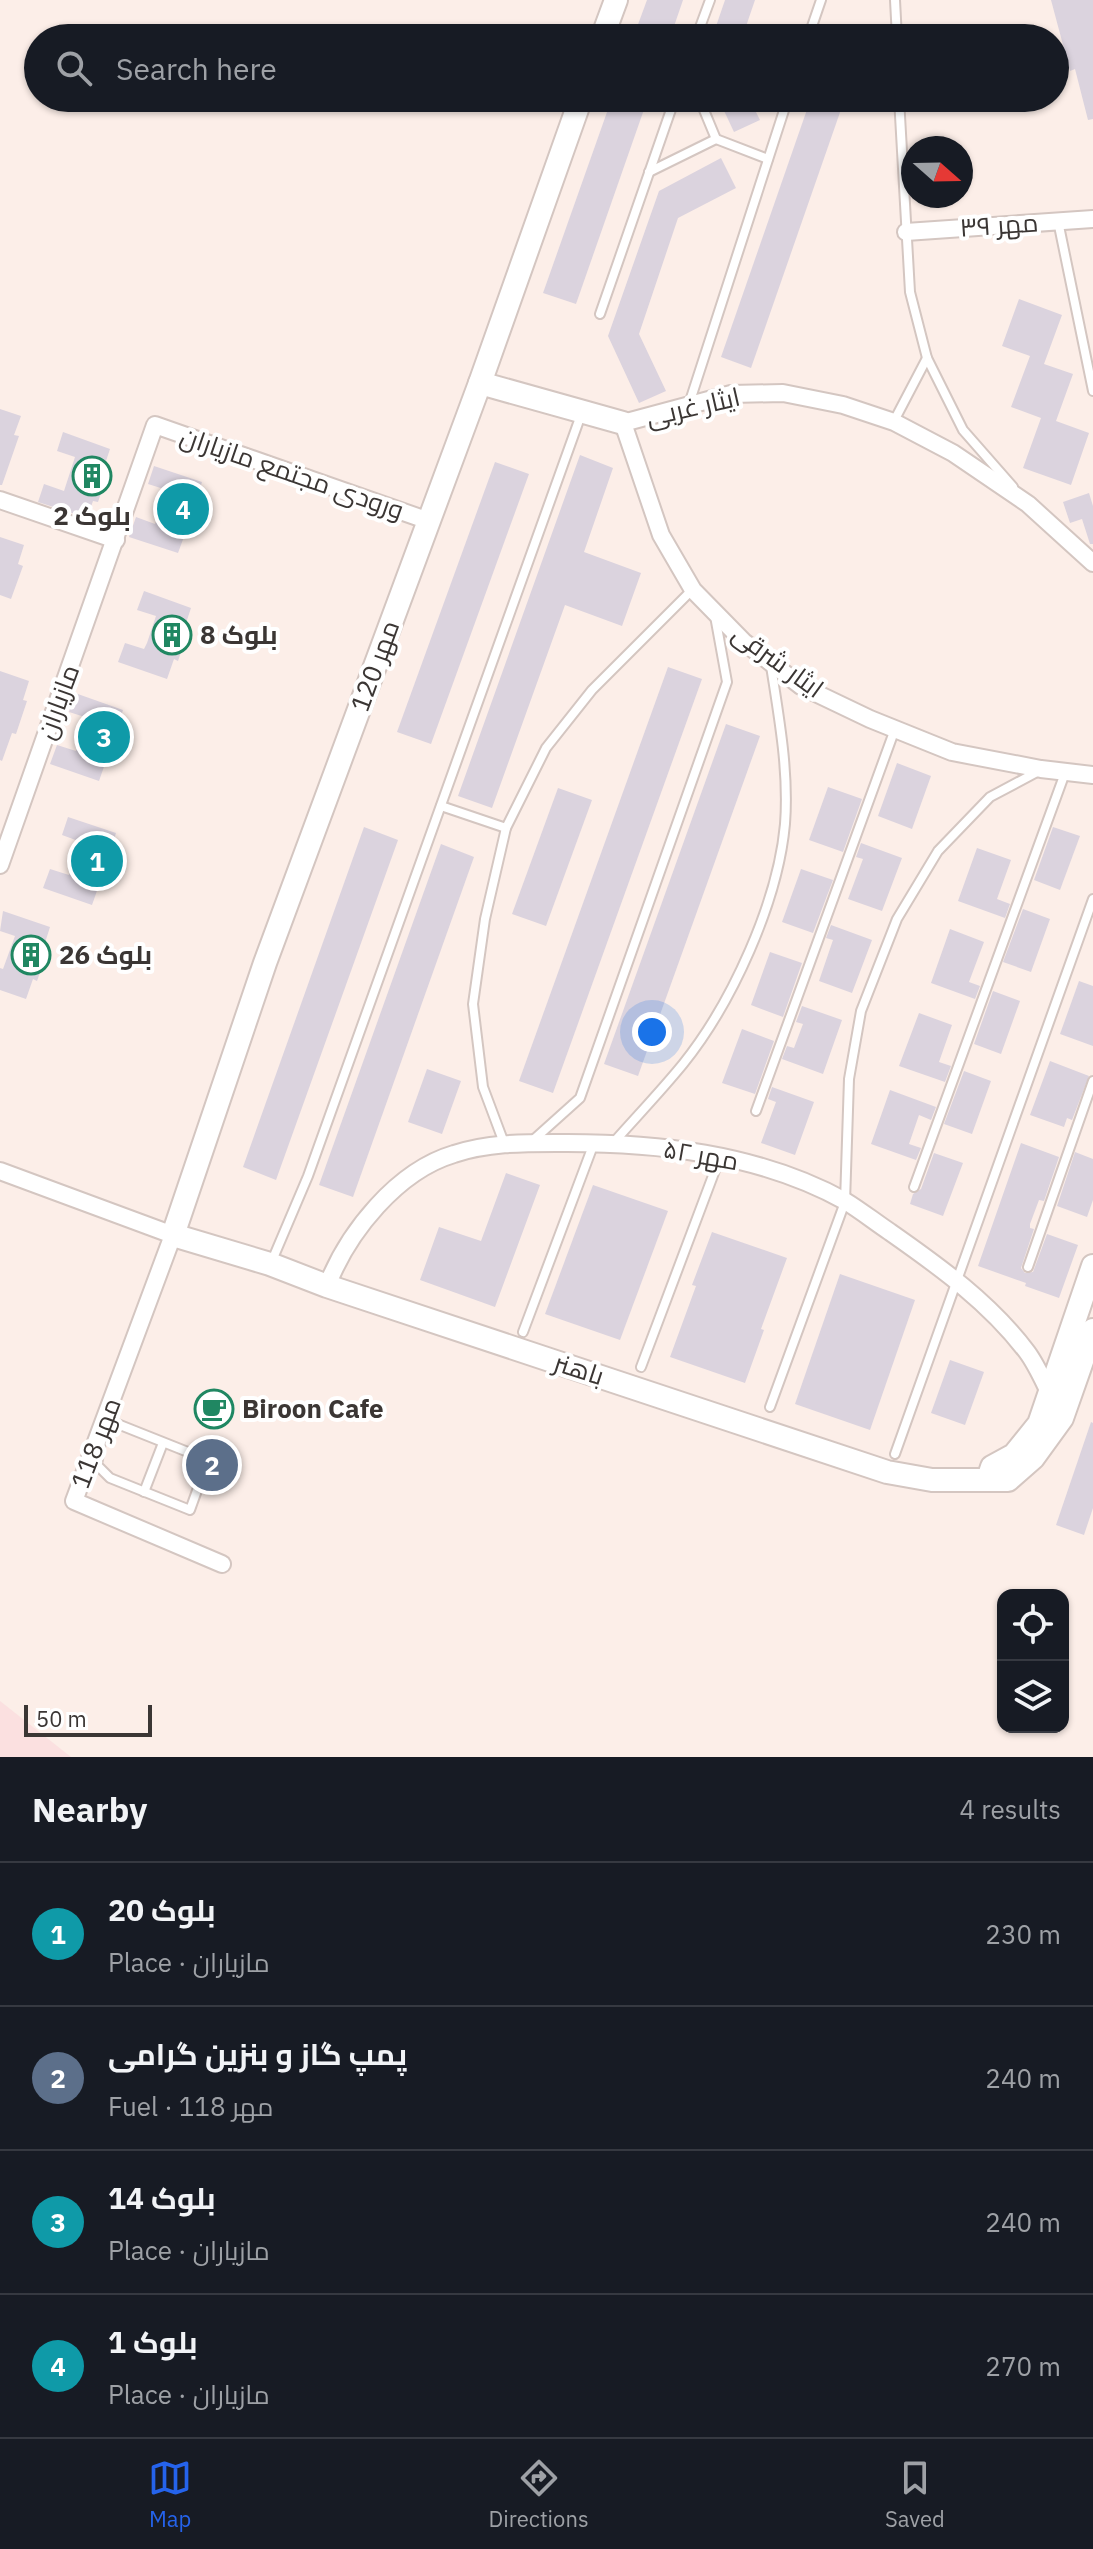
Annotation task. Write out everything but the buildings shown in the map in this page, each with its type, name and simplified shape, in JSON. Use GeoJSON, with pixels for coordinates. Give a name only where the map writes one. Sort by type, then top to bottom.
{"type":"FeatureCollection","features":[{"type":"Feature","properties":{"kind":"street"},"geometry":{"type":"LineString","coordinates":[[607,24],[616,0]]}},
{"type":"Feature","properties":{"kind":"street","name":"مهر 120"},"geometry":{"type":"LineString","coordinates":[[173,1235],[265,963],[480,383],[576,112]]}},
{"type":"Feature","properties":{"kind":"street","name":"مهر ۳۹"},"geometry":{"type":"LineString","coordinates":[[906,232],[1093,219]]}},
{"type":"Feature","properties":{"kind":"street","name":"ایثار غربی"},"geometry":{"type":"LineString","coordinates":[[480,383],[623,423],[731,394],[783,393],[843,405],[894,422],[953,453],[1028,504],[1093,563]]}},
{"type":"Feature","properties":{"kind":"street","name":"ایثار شرقی"},"geometry":{"type":"LineString","coordinates":[[623,423],[661,535],[693,590],[744,642],[801,686],[952,752],[1041,769],[1093,775]]}},
{"type":"Feature","properties":{"kind":"street","name":"ورودی مجتمع مازیاران"},"geometry":{"type":"LineString","coordinates":[[155,425],[429,521]]}},
{"type":"Feature","properties":{"kind":"street","name":"مازیاران"},"geometry":{"type":"LineString","coordinates":[[0,865],[155,425]]}},
{"type":"Feature","properties":{"kind":"street"},"geometry":{"type":"LineString","coordinates":[[0,500],[116,540]]}},
{"type":"Feature","properties":{"kind":"street","name":"مهر ۵۲"},"geometry":{"type":"LineString","coordinates":[[327,1286],[336,1263],[387,1194],[414,1174],[452,1154],[504,1143],[594,1142],[669,1148],[720,1156],[795,1178],[845,1202],[930,1259],[997,1316],[1029,1354],[1050,1394]]}},
{"type":"Feature","properties":{"kind":"street"},"geometry":{"type":"LineString","coordinates":[[0,1171],[173,1235]]}},
{"type":"Feature","properties":{"kind":"street","name":"باهنر"},"geometry":{"type":"LineString","coordinates":[[173,1235],[270,1264],[327,1286],[887,1472],[932,1480],[988,1479],[1000,1482],[1008,1480],[1033,1458],[1062,1418],[1093,1330]]}},
{"type":"Feature","properties":{"kind":"street","name":"مهر 118"},"geometry":{"type":"LineString","coordinates":[[173,1235],[74,1501],[222,1564]]}},
{"type":"Feature","properties":{"kind":"street"},"geometry":{"type":"LineString","coordinates":[[988,1479],[992,1467],[1014,1455],[1039,1424],[1093,1266]]}},
{"type":"Feature","properties":{"kind":"lane"},"geometry":{"type":"LineString","coordinates":[[701,24],[710,0]]}},
{"type":"Feature","properties":{"kind":"lane"},"geometry":{"type":"LineString","coordinates":[[813,24],[821,0]]}},
{"type":"Feature","properties":{"kind":"lane"},"geometry":{"type":"LineString","coordinates":[[895,0],[896,24]]}},
{"type":"Feature","properties":{"kind":"lane"},"geometry":{"type":"LineString","coordinates":[[600,314],[670,112]]}},
{"type":"Feature","properties":{"kind":"lane"},"geometry":{"type":"LineString","coordinates":[[705,112],[716,139],[768,159]]}},
{"type":"Feature","properties":{"kind":"lane"},"geometry":{"type":"LineString","coordinates":[[689,404],[783,112]]}},
{"type":"Feature","properties":{"kind":"lane","name":"ایثار غربی"},"geometry":{"type":"LineString","coordinates":[[900,112],[910,292],[927,358],[963,430],[1028,504]]}},
{"type":"Feature","properties":{"kind":"lane"},"geometry":{"type":"LineString","coordinates":[[649,172],[716,139]]}},
{"type":"Feature","properties":{"kind":"lane"},"geometry":{"type":"LineString","coordinates":[[1058,221],[1093,391]]}},
{"type":"Feature","properties":{"kind":"lane"},"geometry":{"type":"LineString","coordinates":[[894,422],[927,358]]}},
{"type":"Feature","properties":{"kind":"lane"},"geometry":{"type":"LineString","coordinates":[[270,1264],[308,1176],[582,412]]}},
{"type":"Feature","properties":{"kind":"lane"},"geometry":{"type":"LineString","coordinates":[[504,1143],[483,1087],[473,1004],[485,919],[506,828],[546,748],[592,690],[693,590]]}},
{"type":"Feature","properties":{"kind":"lane"},"geometry":{"type":"LineString","coordinates":[[531,1143],[580,1098],[727,682],[714,611]]}},
{"type":"Feature","properties":{"kind":"lane"},"geometry":{"type":"LineString","coordinates":[[612,1144],[684,1062],[721,1009],[751,946],[773,885],[785,825],[784,751],[770,662]]}},
{"type":"Feature","properties":{"kind":"lane"},"geometry":{"type":"LineString","coordinates":[[756,1111],[895,729]]}},
{"type":"Feature","properties":{"kind":"lane"},"geometry":{"type":"LineString","coordinates":[[770,1407],[845,1202],[849,1079],[861,1011],[897,919],[938,851],[990,797],[1041,769]]}},
{"type":"Feature","properties":{"kind":"lane"},"geometry":{"type":"LineString","coordinates":[[914,1187],[1066,772]]}},
{"type":"Feature","properties":{"kind":"lane"},"geometry":{"type":"LineString","coordinates":[[441,806],[506,828]]}},
{"type":"Feature","properties":{"kind":"lane"},"geometry":{"type":"LineString","coordinates":[[895,1454],[1093,899]]}},
{"type":"Feature","properties":{"kind":"lane"},"geometry":{"type":"LineString","coordinates":[[1028,1267],[1093,1081]]}},
{"type":"Feature","properties":{"kind":"lane"},"geometry":{"type":"LineString","coordinates":[[523,1332],[594,1142]]}},
{"type":"Feature","properties":{"kind":"lane"},"geometry":{"type":"LineString","coordinates":[[641,1367],[720,1156]]}},
{"type":"Feature","properties":{"kind":"lane"},"geometry":{"type":"LineString","coordinates":[[105,1419],[163,1443],[208,1460],[190,1510],[110,1478],[97,1465],[105,1419]]}},
{"type":"Feature","properties":{"kind":"lane"},"geometry":{"type":"LineString","coordinates":[[144,1492],[163,1443]]}},
{"type":"Feature","properties":{"kind":"shaded area"},"geometry":{"type":"Polygon","coordinates":[[[0,1701],[71,1757],[0,1757],[0,1701]]]}},
{"type":"Feature","properties":{"kind":"place","name":"بلوک 2"},"geometry":{"type":"Point","coordinates":[92,476]}},
{"type":"Feature","properties":{"kind":"place","name":"بلوک 1"},"geometry":{"type":"Point","coordinates":[183,509]}},
{"type":"Feature","properties":{"kind":"place","name":"بلوک 8"},"geometry":{"type":"Point","coordinates":[172,635]}},
{"type":"Feature","properties":{"kind":"place","name":"بلوک 14"},"geometry":{"type":"Point","coordinates":[104,737]}},
{"type":"Feature","properties":{"kind":"place","name":"بلوک 20"},"geometry":{"type":"Point","coordinates":[97,861]}},
{"type":"Feature","properties":{"kind":"place","name":"بلوک 26"},"geometry":{"type":"Point","coordinates":[31,955]}},
{"type":"Feature","properties":{"kind":"place","name":"Biroon Cafe"},"geometry":{"type":"Point","coordinates":[214,1409]}},
{"type":"Feature","properties":{"kind":"place","name":"پمپ گاز و بنزین گرامی"},"geometry":{"type":"Point","coordinates":[212,1465]}}]}
